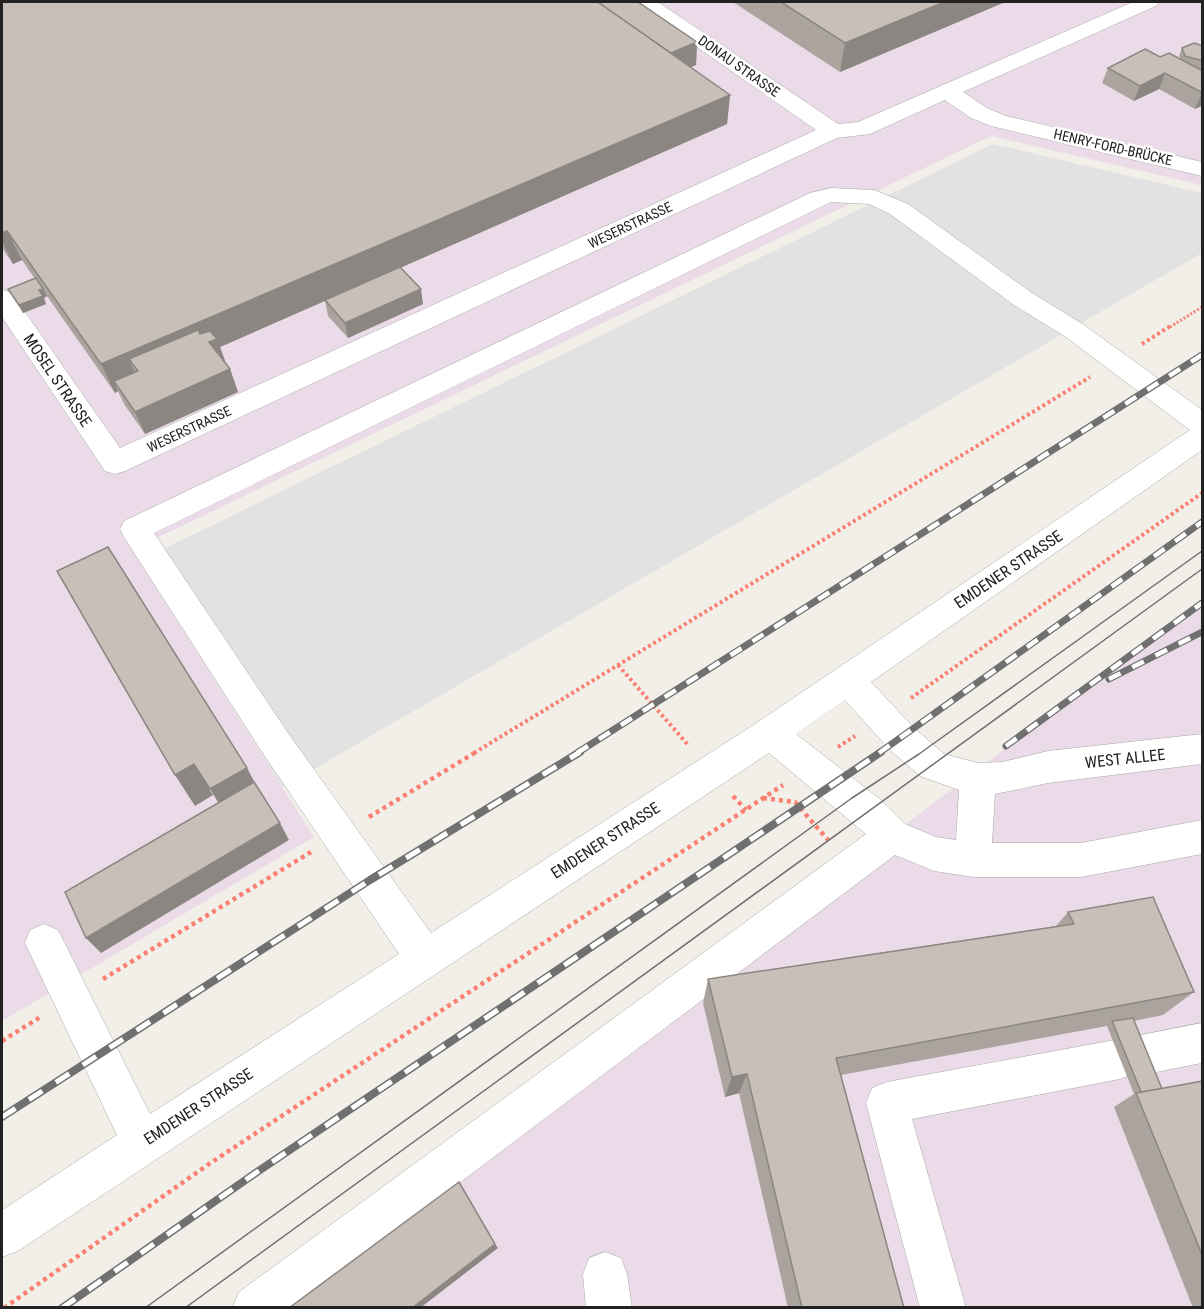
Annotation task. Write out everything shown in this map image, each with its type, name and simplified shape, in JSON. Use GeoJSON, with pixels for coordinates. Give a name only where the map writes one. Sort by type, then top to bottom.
{"type":"FeatureCollection","features":[{"type":"Feature","properties":{"kind":"street","name":"DONAU STRASSE"},"geometry":{"type":"LineString","coordinates":[[645,2],[832,131]]}},
{"type":"Feature","properties":{"kind":"street","name":"WESERSTRASSE"},"geometry":{"type":"LineString","coordinates":[[115,463],[832,131],[862,129],[1149,2]]}},
{"type":"Feature","properties":{"kind":"street","name":"HENRY-FORD-BRÜCKE"},"geometry":{"type":"LineString","coordinates":[[948,92],[979,112],[999,121],[1203,169]]}},
{"type":"Feature","properties":{"kind":"street"},"geometry":{"type":"LineString","coordinates":[[425,958],[339,835],[135,529],[819,198],[831,195],[874,197],[898,208],[1023,299],[1075,331],[1203,424]]}},
{"type":"Feature","properties":{"kind":"street","name":"MOSEL STRASSE"},"geometry":{"type":"LineString","coordinates":[[2,298],[115,463]]}},
{"type":"Feature","properties":{"kind":"street","name":"EMDENER STRASSE"},"geometry":{"type":"LineString","coordinates":[[2,1235],[770,733],[1203,436]]}},
{"type":"Feature","properties":{"kind":"street","name":"WEST ALLEE"},"geometry":{"type":"LineString","coordinates":[[848,680],[883,718],[932,765],[948,772],[978,779],[1002,778],[1048,767],[1203,749]]}},
{"type":"Feature","properties":{"kind":"street"},"geometry":{"type":"LineString","coordinates":[[770,733],[868,812],[892,836],[934,854],[973,860],[1081,860],[1203,837]]}},
{"type":"Feature","properties":{"kind":"street"},"geometry":{"type":"LineString","coordinates":[[973,860],[978,779]]}},
{"type":"Feature","properties":{"kind":"street"},"geometry":{"type":"LineString","coordinates":[[255,1308],[892,836]]}},
{"type":"Feature","properties":{"kind":"street"},"geometry":{"type":"LineString","coordinates":[[44,943],[73,997],[99,1056],[142,1142]]}},
{"type":"Feature","properties":{"kind":"street"},"geometry":{"type":"LineString","coordinates":[[943,1308],[887,1103],[1203,1043]]}},
{"type":"Feature","properties":{"kind":"path"},"geometry":{"type":"LineString","coordinates":[[2,1041],[1203,307]]}},
{"type":"Feature","properties":{"kind":"path"},"geometry":{"type":"LineString","coordinates":[[4,1308],[208,1164],[883,718],[1203,493]]}},
{"type":"Feature","properties":{"kind":"path"},"geometry":{"type":"LineString","coordinates":[[618,665],[746,810]]}},
{"type":"Feature","properties":{"kind":"path"},"geometry":{"type":"LineString","coordinates":[[763,798],[795,802],[852,866]]}},
{"type":"Feature","properties":{"kind":"shaded area"},"geometry":{"type":"Polygon","coordinates":[[[2,2],[1202,2],[1202,185],[991,136],[132,550],[314,837],[2,1021],[2,2]]]}},
{"type":"Feature","properties":{"kind":"shaded area"},"geometry":{"type":"Polygon","coordinates":[[[993,144],[1202,193],[1202,253],[283,787],[139,561],[993,144]]]}},
{"type":"Feature","properties":{"kind":"shaded area"},"geometry":{"type":"Polygon","coordinates":[[[1202,603],[1202,1307],[269,1308],[1076,695],[1202,603]]]}},
{"type":"Feature","properties":{"kind":"building"},"geometry":{"type":"Polygon","coordinates":[[[2,2],[598,2],[730,95],[101,364],[7,231],[2,233],[2,2]]]}},
{"type":"Feature","properties":{"kind":"building"},"geometry":{"type":"Polygon","coordinates":[[[598,2],[638,2],[697,42],[671,53],[598,2]]]}},
{"type":"Feature","properties":{"kind":"building"},"geometry":{"type":"Polygon","coordinates":[[[781,2],[944,2],[845,43],[781,2]]]}},
{"type":"Feature","properties":{"kind":"building"},"geometry":{"type":"Polygon","coordinates":[[[1194,43],[1203,46],[1203,61],[1185,56],[1182,48],[1194,43]]]}},
{"type":"Feature","properties":{"kind":"building"},"geometry":{"type":"Polygon","coordinates":[[[1145,49],[1160,57],[1169,53],[1203,71],[1203,93],[1165,73],[1140,86],[1108,68],[1145,49]]]}},
{"type":"Feature","properties":{"kind":"building"},"geometry":{"type":"Polygon","coordinates":[[[400,267],[421,289],[345,323],[325,300],[400,267]]]}},
{"type":"Feature","properties":{"kind":"building"},"geometry":{"type":"Polygon","coordinates":[[[36,278],[43,289],[39,290],[43,296],[19,305],[8,289],[36,278]]]}},
{"type":"Feature","properties":{"kind":"building"},"geometry":{"type":"Polygon","coordinates":[[[198,330],[200,334],[210,331],[217,339],[209,342],[230,369],[135,412],[114,381],[138,371],[129,359],[198,330]]]}},
{"type":"Feature","properties":{"kind":"building"},"geometry":{"type":"Polygon","coordinates":[[[108,547],[247,768],[210,789],[194,764],[175,775],[57,571],[108,547]]]}},
{"type":"Feature","properties":{"kind":"building"},"geometry":{"type":"Polygon","coordinates":[[[254,782],[280,823],[86,938],[65,892],[254,782]]]}},
{"type":"Feature","properties":{"kind":"building"},"geometry":{"type":"Polygon","coordinates":[[[1153,897],[1194,992],[836,1058],[904,1308],[802,1308],[747,1074],[732,1077],[708,979],[1074,924],[1068,912],[1153,897]]]}},
{"type":"Feature","properties":{"kind":"building"},"geometry":{"type":"Polygon","coordinates":[[[1133,1018],[1162,1089],[1141,1092],[1112,1021],[1133,1018]]]}},
{"type":"Feature","properties":{"kind":"building"},"geometry":{"type":"Polygon","coordinates":[[[1203,1081],[1203,1257],[1136,1093],[1203,1081]]]}},
{"type":"Feature","properties":{"kind":"building"},"geometry":{"type":"Polygon","coordinates":[[[459,1182],[495,1244],[412,1308],[289,1308],[459,1182]]]}},
{"type":"Feature","properties":{"kind":"tram line"},"geometry":{"type":"LineString","coordinates":[[145,1308],[852,798],[919,754],[1202,551]]}},
{"type":"Feature","properties":{"kind":"tram line"},"geometry":{"type":"LineString","coordinates":[[185,1308],[1202,569]]}},
{"type":"Feature","properties":{"kind":"railway"},"geometry":{"type":"LineString","coordinates":[[577,753],[1202,355]]}},
{"type":"Feature","properties":{"kind":"railway"},"geometry":{"type":"LineString","coordinates":[[879,753],[1202,522]]}},
{"type":"Feature","properties":{"kind":"railway"},"geometry":{"type":"LineString","coordinates":[[1006,746],[1202,603]]}},
{"type":"Feature","properties":{"kind":"railway"},"geometry":{"type":"LineString","coordinates":[[1109,679],[1202,632]]}},
{"type":"Feature","properties":{"kind":"railway"},"geometry":{"type":"LineString","coordinates":[[2,1117],[370,880],[580,752]]}},
{"type":"Feature","properties":{"kind":"railway"},"geometry":{"type":"LineString","coordinates":[[62,1308],[257,1172],[881,752]]}}]}
